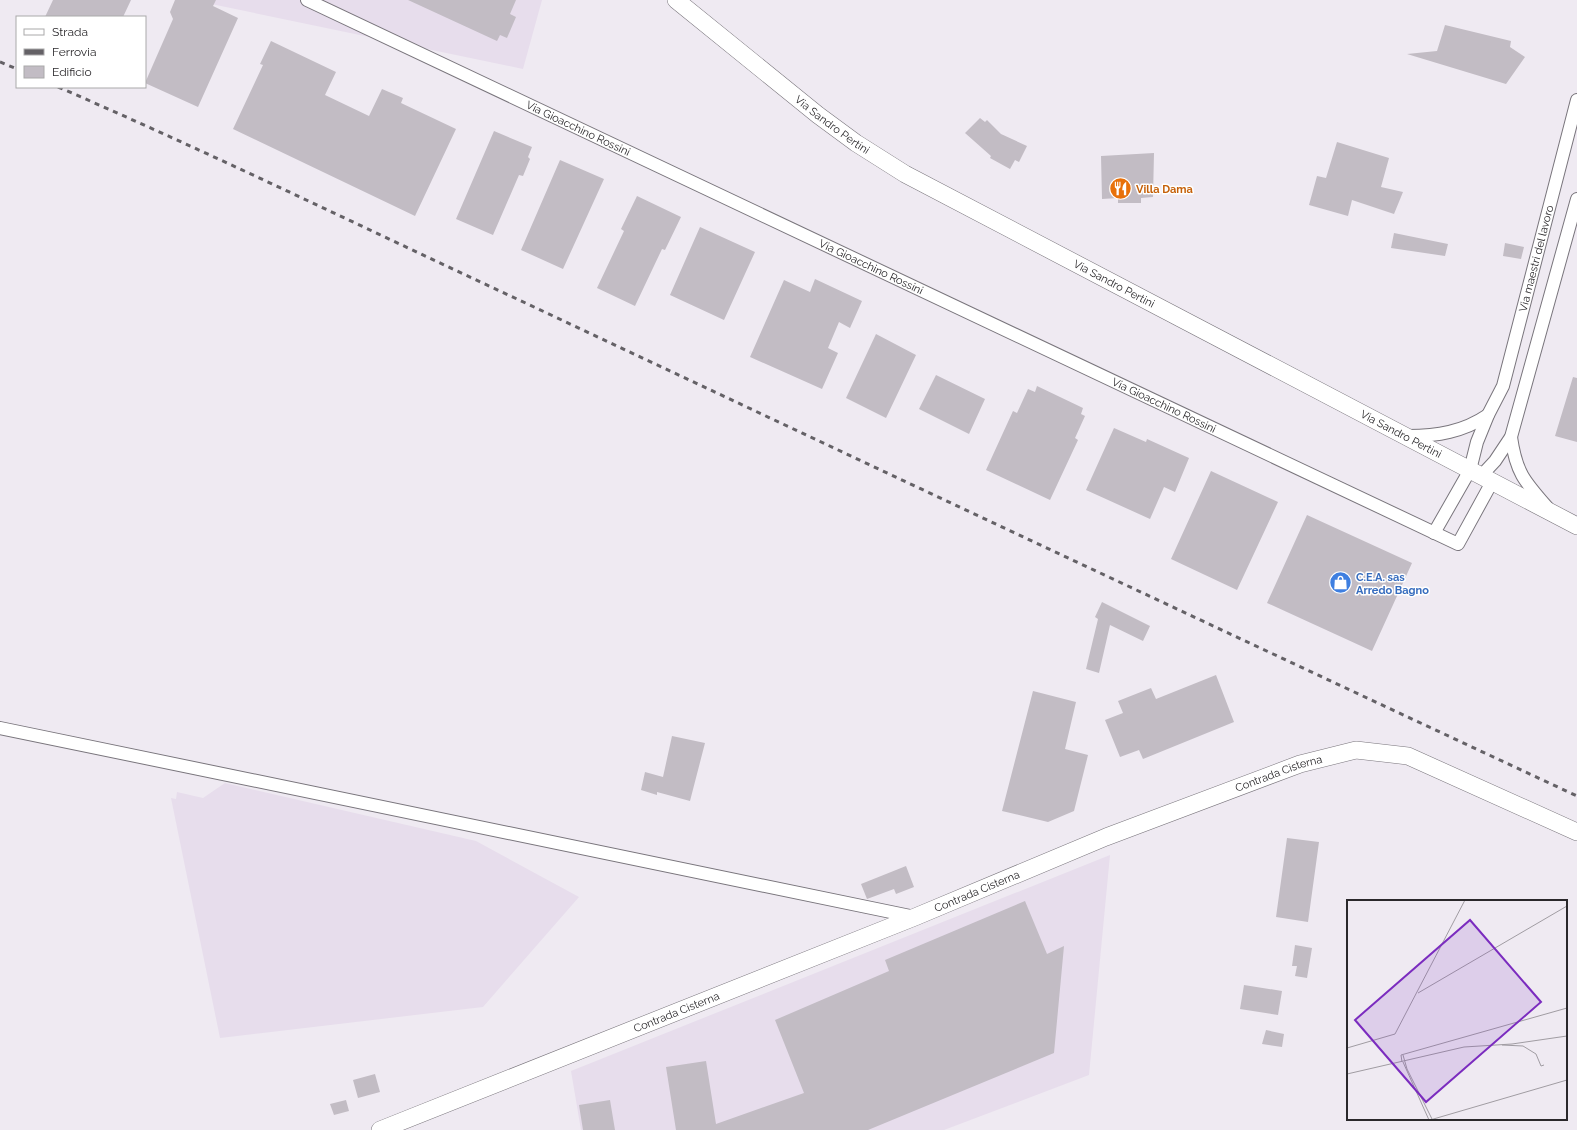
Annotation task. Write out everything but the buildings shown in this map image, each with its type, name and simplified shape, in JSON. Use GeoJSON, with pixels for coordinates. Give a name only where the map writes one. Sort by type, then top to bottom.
{"type":"FeatureCollection","features":[{"type":"Feature","properties":{"kind":"main road","name":"Via Sandro Pertini"},"geometry":{"type":"LineString","coordinates":[[676,0],[818,115],[856,143],[905,174],[1577,526]]}},
{"type":"Feature","properties":{"kind":"main road","name":"Contrada Cisterna"},"geometry":{"type":"LineString","coordinates":[[380,1130],[916,917],[1106,837],[1300,764],[1356,750],[1408,756],[1577,832]]}},
{"type":"Feature","properties":{"kind":"street","name":"Via Gioacchino Rossini"},"geometry":{"type":"LineString","coordinates":[[307,0],[1458,544],[1481,476]]}},
{"type":"Feature","properties":{"kind":"street","name":"Via maestri del lavoro"},"geometry":{"type":"LineString","coordinates":[[1481,476],[1477,442],[1488,415],[1503,386],[1577,100]]}},
{"type":"Feature","properties":{"kind":"street","name":"Via maestri del lavoro"},"geometry":{"type":"LineString","coordinates":[[1481,476],[1495,461],[1511,437],[1577,199]]}},
{"type":"Feature","properties":{"kind":"street"},"geometry":{"type":"LineString","coordinates":[[1404,436],[1428,436],[1453,432],[1475,424],[1488,415]]}},
{"type":"Feature","properties":{"kind":"street","name":"Via maestri del lavoro"},"geometry":{"type":"LineString","coordinates":[[1511,437],[1514,456],[1520,472],[1528,485],[1553,514]]}},
{"type":"Feature","properties":{"kind":"street"},"geometry":{"type":"LineString","coordinates":[[1434,533],[1481,476]]}},
{"type":"Feature","properties":{"kind":"street"},"geometry":{"type":"LineString","coordinates":[[0,728],[916,917]]}},
{"type":"Feature","properties":{"kind":"shaded area"},"geometry":{"type":"Polygon","coordinates":[[[192,0],[542,0],[523,69],[192,0]]]}},
{"type":"Feature","properties":{"kind":"shaded area"},"geometry":{"type":"Polygon","coordinates":[[[225,783],[476,841],[579,897],[483,1007],[220,1038],[171,798],[176,799],[177,792],[203,798],[225,783]]]}},
{"type":"Feature","properties":{"kind":"shaded area"},"geometry":{"type":"Polygon","coordinates":[[[1110,855],[1089,1075],[944,1130],[581,1130],[571,1071],[1110,855]]]}},
{"type":"Feature","properties":{"kind":"railway"},"geometry":{"type":"LineString","coordinates":[[0,62],[16,69]]}},
{"type":"Feature","properties":{"kind":"railway"},"geometry":{"type":"LineString","coordinates":[[60,88],[174,138],[1577,796]]}},
{"type":"Feature","properties":{"kind":"place","name":"Villa Dama"},"geometry":{"type":"Point","coordinates":[1121,189]}},
{"type":"Feature","properties":{"kind":"place","name":"C.E.A. sas Arredo Bagno"},"geometry":{"type":"Point","coordinates":[1340,583]}}]}
